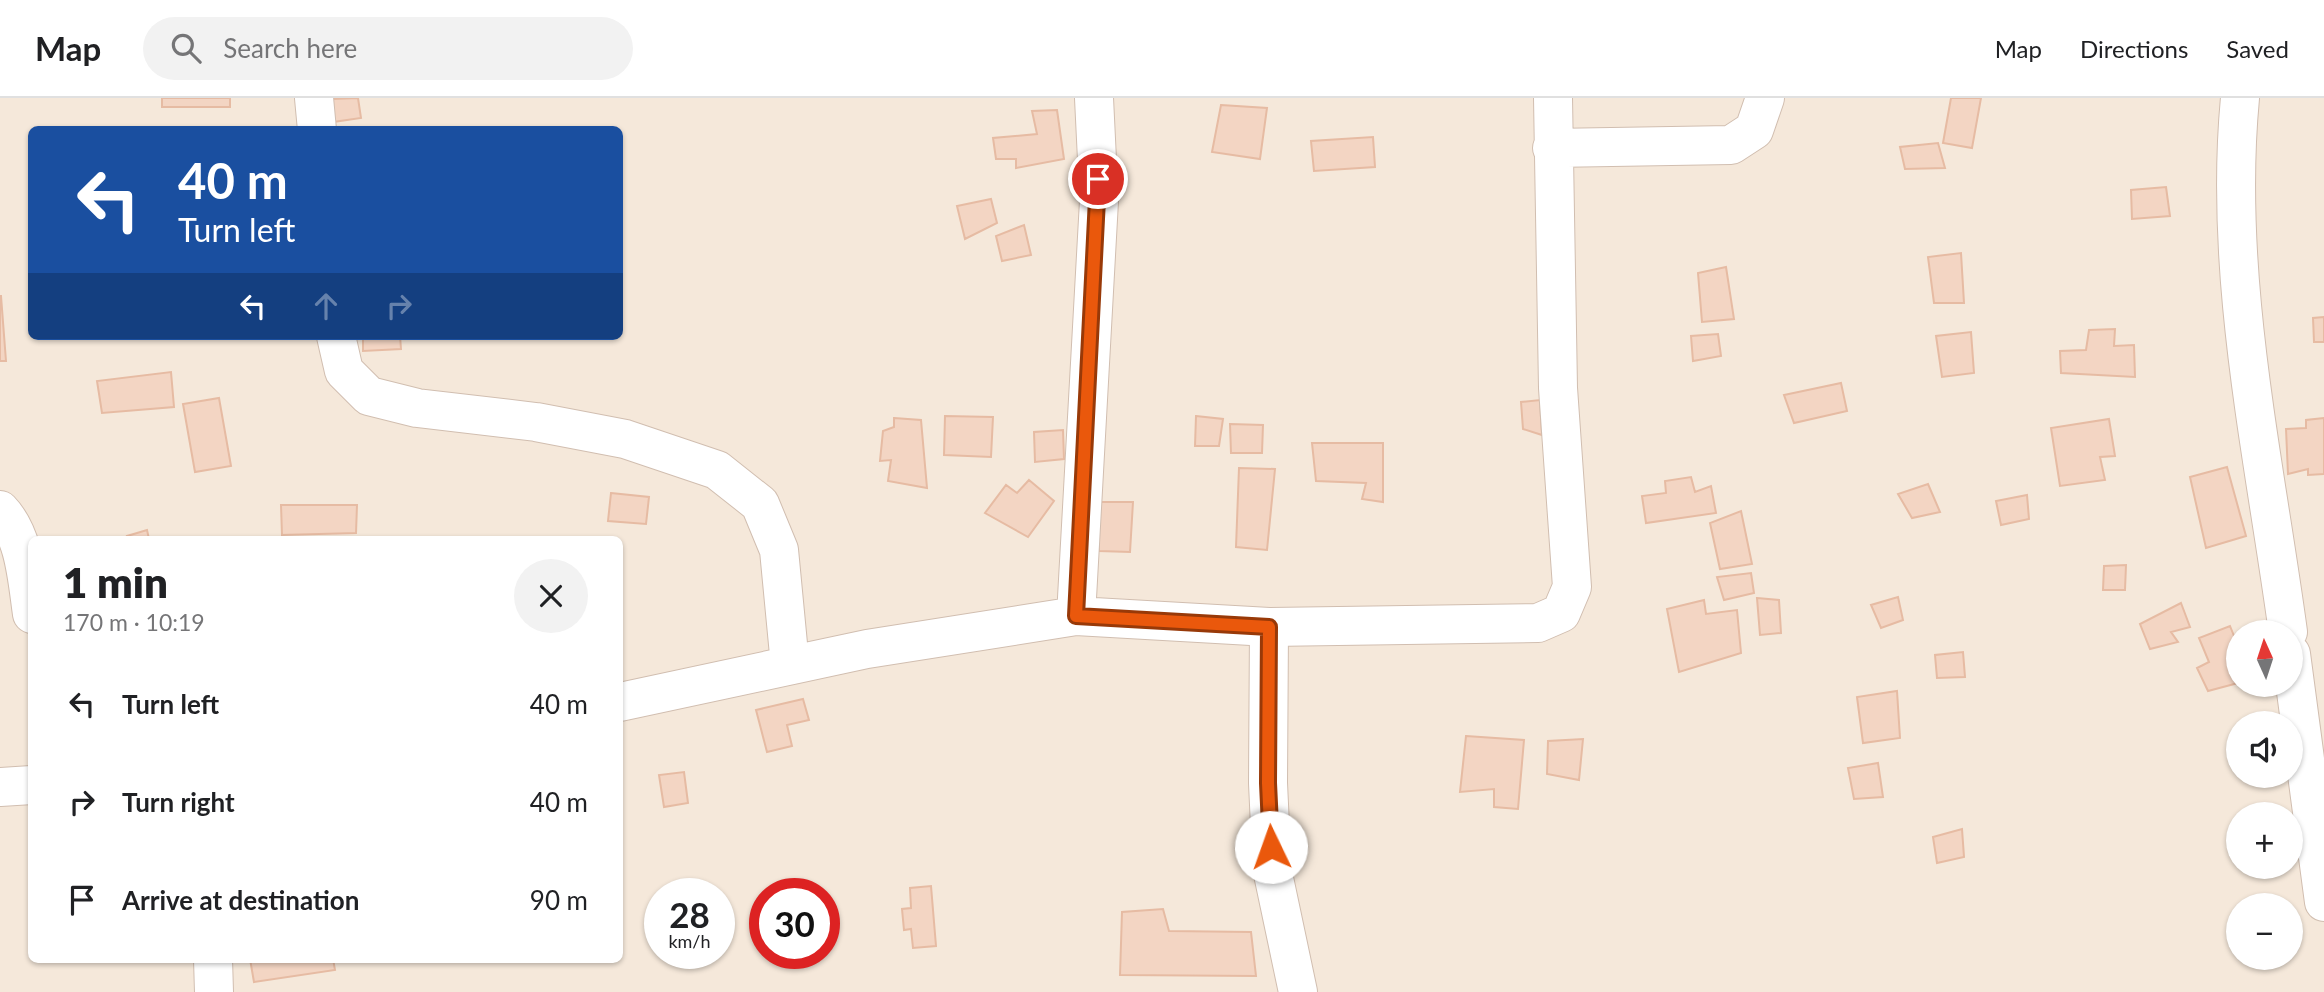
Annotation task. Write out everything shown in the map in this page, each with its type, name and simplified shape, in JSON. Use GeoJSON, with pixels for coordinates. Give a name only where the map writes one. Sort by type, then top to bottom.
{"type":"FeatureCollection","features":[{"type":"Feature","properties":{"kind":"street"},"geometry":{"type":"LineString","coordinates":[[314,98],[317,126]]}},
{"type":"Feature","properties":{"kind":"street"},"geometry":{"type":"LineString","coordinates":[[1076,616],[1099,201],[1094,98]]}},
{"type":"Feature","properties":{"kind":"street"},"geometry":{"type":"LineString","coordinates":[[623,701],[867,649],[1076,616],[1269,627],[1538,623],[1561,613],[1572,587],[1558,388],[1553,98]]}},
{"type":"Feature","properties":{"kind":"street"},"geometry":{"type":"LineString","coordinates":[[1552,148],[1731,145],[1754,130],[1765,98]]}},
{"type":"Feature","properties":{"kind":"street"},"geometry":{"type":"LineString","coordinates":[[2240,98],[2234,160],[2244,322],[2286,620]]}},
{"type":"Feature","properties":{"kind":"street"},"geometry":{"type":"LineString","coordinates":[[337,340],[344,371],[369,396],[417,408],[536,422],[625,439],[717,470],[760,504],[779,550],[790,665]]}},
{"type":"Feature","properties":{"kind":"street"},"geometry":{"type":"LineString","coordinates":[[0,510],[10,521],[24,564],[28,589]]}},
{"type":"Feature","properties":{"kind":"street"},"geometry":{"type":"LineString","coordinates":[[1269,627],[1268,783],[1272,869],[1298,992]]}},
{"type":"Feature","properties":{"kind":"street"},"geometry":{"type":"LineString","coordinates":[[2297,697],[2324,902]]}},
{"type":"Feature","properties":{"kind":"street"},"geometry":{"type":"LineString","coordinates":[[0,787],[28,785]]}},
{"type":"Feature","properties":{"kind":"street"},"geometry":{"type":"LineString","coordinates":[[213,963],[214,992]]}},
{"type":"Feature","properties":{"kind":"shaded area"},"geometry":{"type":"Polygon","coordinates":[[[0,98],[2324,98],[2324,992],[0,992],[0,98]]]}},
{"type":"Feature","properties":{"kind":"building"},"geometry":{"type":"Polygon","coordinates":[[[162,98],[230,98],[230,107],[162,107],[162,98]]]}},
{"type":"Feature","properties":{"kind":"building"},"geometry":{"type":"Polygon","coordinates":[[[358,98],[361,118],[333,122],[332,99],[358,98]]]}},
{"type":"Feature","properties":{"kind":"building"},"geometry":{"type":"Polygon","coordinates":[[[1951,98],[1981,98],[1972,148],[1943,143],[1951,98]]]}},
{"type":"Feature","properties":{"kind":"building"},"geometry":{"type":"Polygon","coordinates":[[[1221,105],[1267,108],[1260,159],[1212,152],[1221,105]]]}},
{"type":"Feature","properties":{"kind":"building"},"geometry":{"type":"Polygon","coordinates":[[[1057,110],[1064,159],[1016,168],[1016,159],[996,159],[993,138],[1037,134],[1032,111],[1057,110]]]}},
{"type":"Feature","properties":{"kind":"building"},"geometry":{"type":"Polygon","coordinates":[[[1373,137],[1375,167],[1314,171],[1311,141],[1373,137]]]}},
{"type":"Feature","properties":{"kind":"building"},"geometry":{"type":"Polygon","coordinates":[[[1938,143],[1945,168],[1905,169],[1900,147],[1938,143]]]}},
{"type":"Feature","properties":{"kind":"building"},"geometry":{"type":"Polygon","coordinates":[[[2166,187],[2170,216],[2132,219],[2131,190],[2166,187]]]}},
{"type":"Feature","properties":{"kind":"building"},"geometry":{"type":"Polygon","coordinates":[[[991,199],[997,223],[965,239],[957,206],[991,199]]]}},
{"type":"Feature","properties":{"kind":"building"},"geometry":{"type":"Polygon","coordinates":[[[1024,225],[1031,255],[1002,261],[996,236],[1024,225]]]}},
{"type":"Feature","properties":{"kind":"building"},"geometry":{"type":"Polygon","coordinates":[[[1961,253],[1964,303],[1934,303],[1928,257],[1961,253]]]}},
{"type":"Feature","properties":{"kind":"building"},"geometry":{"type":"Polygon","coordinates":[[[1726,267],[1734,319],[1702,322],[1698,273],[1726,267]]]}},
{"type":"Feature","properties":{"kind":"building"},"geometry":{"type":"Polygon","coordinates":[[[1,296],[6,361],[0,361],[1,296]]]}},
{"type":"Feature","properties":{"kind":"building"},"geometry":{"type":"Polygon","coordinates":[[[2324,317],[2324,342],[2314,342],[2313,318],[2324,317]]]}},
{"type":"Feature","properties":{"kind":"building"},"geometry":{"type":"Polygon","coordinates":[[[2115,329],[2114,346],[2134,345],[2135,377],[2061,373],[2060,351],[2086,350],[2089,330],[2115,329]]]}},
{"type":"Feature","properties":{"kind":"building"},"geometry":{"type":"Polygon","coordinates":[[[1971,332],[1974,373],[1942,377],[1936,336],[1971,332]]]}},
{"type":"Feature","properties":{"kind":"building"},"geometry":{"type":"Polygon","coordinates":[[[1718,334],[1721,356],[1693,361],[1691,336],[1718,334]]]}},
{"type":"Feature","properties":{"kind":"building"},"geometry":{"type":"Polygon","coordinates":[[[363,340],[400,340],[401,349],[363,351],[363,340]]]}},
{"type":"Feature","properties":{"kind":"building"},"geometry":{"type":"Polygon","coordinates":[[[171,372],[174,407],[102,413],[97,381],[171,372]]]}},
{"type":"Feature","properties":{"kind":"building"},"geometry":{"type":"Polygon","coordinates":[[[1841,383],[1847,411],[1794,423],[1784,395],[1841,383]]]}},
{"type":"Feature","properties":{"kind":"building"},"geometry":{"type":"Polygon","coordinates":[[[219,398],[231,466],[195,472],[183,404],[219,398]]]}},
{"type":"Feature","properties":{"kind":"building"},"geometry":{"type":"Polygon","coordinates":[[[1540,400],[1542,435],[1523,429],[1521,402],[1540,400]]]}},
{"type":"Feature","properties":{"kind":"building"},"geometry":{"type":"Polygon","coordinates":[[[945,416],[993,417],[991,457],[944,455],[945,416]]]}},
{"type":"Feature","properties":{"kind":"building"},"geometry":{"type":"Polygon","coordinates":[[[1196,416],[1223,419],[1219,446],[1195,446],[1196,416]]]}},
{"type":"Feature","properties":{"kind":"building"},"geometry":{"type":"Polygon","coordinates":[[[894,418],[921,420],[927,488],[888,481],[891,460],[880,461],[883,431],[894,427],[894,418]]]}},
{"type":"Feature","properties":{"kind":"building"},"geometry":{"type":"Polygon","coordinates":[[[2324,418],[2324,474],[2308,475],[2308,469],[2288,474],[2286,429],[2306,428],[2306,420],[2324,418]]]}},
{"type":"Feature","properties":{"kind":"building"},"geometry":{"type":"Polygon","coordinates":[[[2109,419],[2115,456],[2100,457],[2105,480],[2060,486],[2051,428],[2109,419]]]}},
{"type":"Feature","properties":{"kind":"building"},"geometry":{"type":"Polygon","coordinates":[[[1230,424],[1263,425],[1262,453],[1231,453],[1230,424]]]}},
{"type":"Feature","properties":{"kind":"building"},"geometry":{"type":"Polygon","coordinates":[[[1063,430],[1064,459],[1035,462],[1034,432],[1063,430]]]}},
{"type":"Feature","properties":{"kind":"building"},"geometry":{"type":"Polygon","coordinates":[[[1312,443],[1383,443],[1383,502],[1362,499],[1366,483],[1316,481],[1312,443]]]}},
{"type":"Feature","properties":{"kind":"building"},"geometry":{"type":"Polygon","coordinates":[[[2227,467],[2246,536],[2206,548],[2190,477],[2227,467]]]}},
{"type":"Feature","properties":{"kind":"building"},"geometry":{"type":"Polygon","coordinates":[[[1239,468],[1275,469],[1267,550],[1236,547],[1239,468]]]}},
{"type":"Feature","properties":{"kind":"building"},"geometry":{"type":"Polygon","coordinates":[[[1691,477],[1695,492],[1711,486],[1716,513],[1646,523],[1642,496],[1666,493],[1665,481],[1691,477]]]}},
{"type":"Feature","properties":{"kind":"building"},"geometry":{"type":"Polygon","coordinates":[[[1029,480],[1054,501],[1028,537],[985,513],[1006,485],[1017,493],[1029,480]]]}},
{"type":"Feature","properties":{"kind":"building"},"geometry":{"type":"Polygon","coordinates":[[[1928,484],[1940,512],[1912,518],[1898,494],[1928,484]]]}},
{"type":"Feature","properties":{"kind":"building"},"geometry":{"type":"Polygon","coordinates":[[[611,493],[649,497],[646,524],[608,521],[611,493]]]}},
{"type":"Feature","properties":{"kind":"building"},"geometry":{"type":"Polygon","coordinates":[[[2027,495],[2029,519],[2001,525],[1996,501],[2027,495]]]}},
{"type":"Feature","properties":{"kind":"building"},"geometry":{"type":"Polygon","coordinates":[[[1098,502],[1133,502],[1130,552],[1099,551],[1098,502]]]}},
{"type":"Feature","properties":{"kind":"building"},"geometry":{"type":"Polygon","coordinates":[[[281,505],[357,505],[356,533],[282,535],[281,505]]]}},
{"type":"Feature","properties":{"kind":"building"},"geometry":{"type":"Polygon","coordinates":[[[1741,511],[1752,564],[1720,569],[1710,523],[1741,511]]]}},
{"type":"Feature","properties":{"kind":"building"},"geometry":{"type":"Polygon","coordinates":[[[147,530],[148,536],[127,536],[147,530]]]}},
{"type":"Feature","properties":{"kind":"building"},"geometry":{"type":"Polygon","coordinates":[[[2126,565],[2125,590],[2103,590],[2104,566],[2126,565]]]}},
{"type":"Feature","properties":{"kind":"building"},"geometry":{"type":"Polygon","coordinates":[[[1751,573],[1754,593],[1724,600],[1717,577],[1751,573]]]}},
{"type":"Feature","properties":{"kind":"building"},"geometry":{"type":"Polygon","coordinates":[[[1898,597],[1903,620],[1881,628],[1871,605],[1898,597]]]}},
{"type":"Feature","properties":{"kind":"building"},"geometry":{"type":"Polygon","coordinates":[[[1757,598],[1779,600],[1781,633],[1760,635],[1757,598]]]}},
{"type":"Feature","properties":{"kind":"building"},"geometry":{"type":"Polygon","coordinates":[[[1704,600],[1706,614],[1737,610],[1741,653],[1679,672],[1667,609],[1704,600]]]}},
{"type":"Feature","properties":{"kind":"building"},"geometry":{"type":"Polygon","coordinates":[[[2181,603],[2190,627],[2171,632],[2178,642],[2150,649],[2140,624],[2181,603]]]}},
{"type":"Feature","properties":{"kind":"building"},"geometry":{"type":"Polygon","coordinates":[[[2226,628],[2226,686],[2208,691],[2197,668],[2209,662],[2199,638],[2226,628]]]}},
{"type":"Feature","properties":{"kind":"building"},"geometry":{"type":"Polygon","coordinates":[[[1963,652],[1965,677],[1937,678],[1935,655],[1963,652]]]}},
{"type":"Feature","properties":{"kind":"building"},"geometry":{"type":"Polygon","coordinates":[[[1897,691],[1900,738],[1863,743],[1857,697],[1897,691]]]}},
{"type":"Feature","properties":{"kind":"building"},"geometry":{"type":"Polygon","coordinates":[[[803,699],[809,720],[787,725],[792,746],[767,752],[756,710],[803,699]]]}},
{"type":"Feature","properties":{"kind":"building"},"geometry":{"type":"Polygon","coordinates":[[[1466,736],[1524,740],[1518,809],[1494,807],[1494,789],[1460,792],[1466,736]]]}},
{"type":"Feature","properties":{"kind":"building"},"geometry":{"type":"Polygon","coordinates":[[[1583,739],[1579,780],[1547,774],[1548,741],[1583,739]]]}},
{"type":"Feature","properties":{"kind":"building"},"geometry":{"type":"Polygon","coordinates":[[[1878,763],[1883,797],[1854,799],[1848,768],[1878,763]]]}},
{"type":"Feature","properties":{"kind":"building"},"geometry":{"type":"Polygon","coordinates":[[[684,772],[688,803],[664,807],[659,775],[684,772]]]}},
{"type":"Feature","properties":{"kind":"building"},"geometry":{"type":"Polygon","coordinates":[[[1962,829],[1964,857],[1937,863],[1933,837],[1962,829]]]}},
{"type":"Feature","properties":{"kind":"building"},"geometry":{"type":"Polygon","coordinates":[[[931,886],[936,946],[913,948],[911,929],[904,930],[902,909],[911,908],[910,888],[931,886]]]}},
{"type":"Feature","properties":{"kind":"building"},"geometry":{"type":"Polygon","coordinates":[[[1163,909],[1169,931],[1251,932],[1256,976],[1120,975],[1122,912],[1163,909]]]}},
{"type":"Feature","properties":{"kind":"building"},"geometry":{"type":"Polygon","coordinates":[[[251,963],[334,963],[335,970],[254,982],[251,963]]]}},
{"type":"Feature","properties":{"kind":"route"},"geometry":{"type":"LineString","coordinates":[[1098,179],[1099,201],[1076,616],[1269,627],[1268,783],[1271,847]]}}]}
